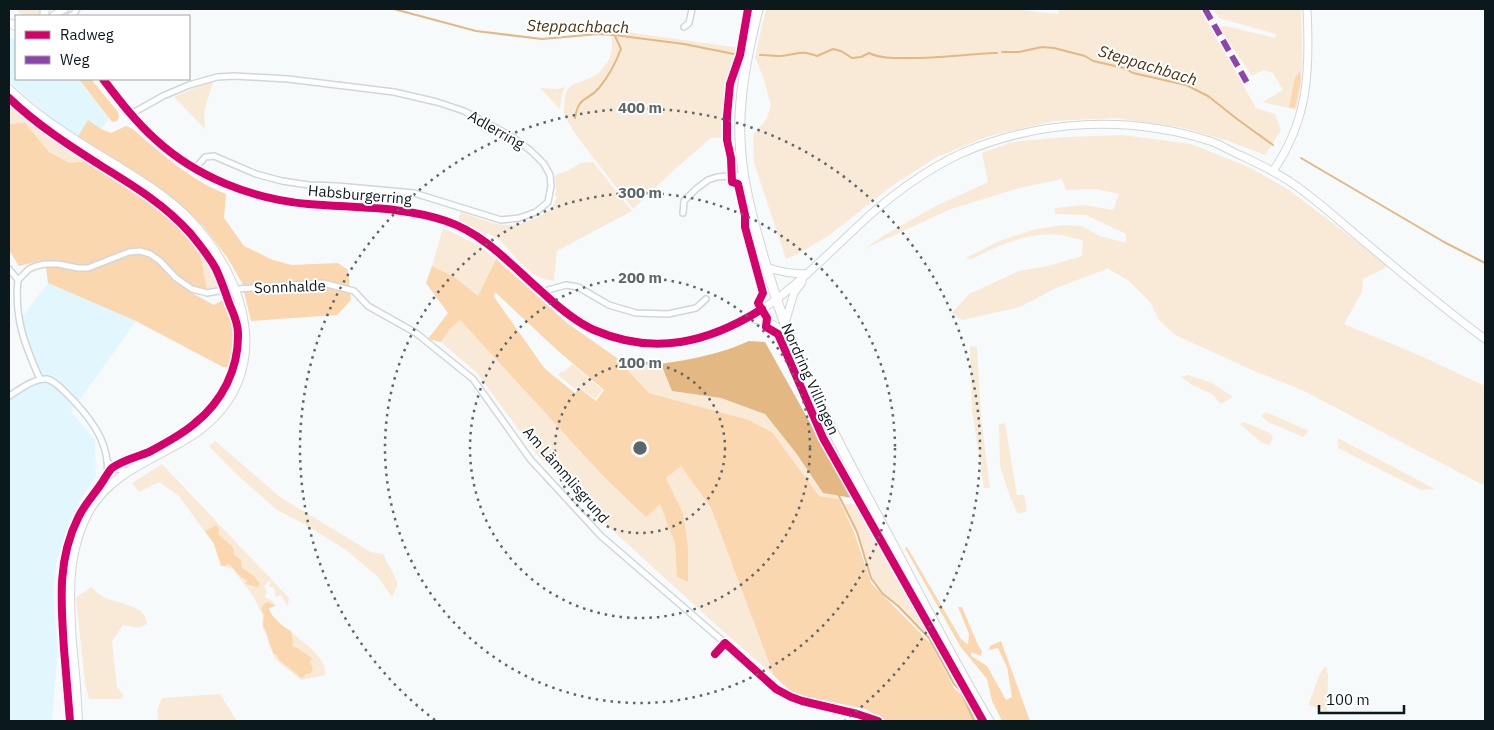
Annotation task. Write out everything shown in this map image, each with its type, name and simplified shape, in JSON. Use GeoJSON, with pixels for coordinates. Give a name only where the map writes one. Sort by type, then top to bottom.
{"type":"FeatureCollection","features":[{"type":"Feature","properties":{"kind":"main road","name":"Nordring Villingen"},"geometry":{"type":"LineString","coordinates":[[758,9],[750,42],[741,104],[740,138],[743,175],[752,216],[776,300],[792,341],[841,448],[989,721]]}},
{"type":"Feature","properties":{"kind":"main road"},"geometry":{"type":"LineString","coordinates":[[9,89],[24,103],[64,133],[147,185],[177,207],[210,242],[236,289],[243,311],[246,342],[244,362],[236,388],[224,406],[213,419],[196,432],[128,471],[104,490],[90,510],[82,526],[76,542],[71,570],[70,605],[78,721]]}},
{"type":"Feature","properties":{"kind":"street"},"geometry":{"type":"LineString","coordinates":[[55,14],[66,9]]}},
{"type":"Feature","properties":{"kind":"street"},"geometry":{"type":"LineString","coordinates":[[684,27],[689,24],[692,9]]}},
{"type":"Feature","properties":{"kind":"street"},"geometry":{"type":"LineString","coordinates":[[1273,172],[1288,148],[1302,108],[1308,63],[1308,9]]}},
{"type":"Feature","properties":{"kind":"street","name":"Adlerring"},"geometry":{"type":"LineString","coordinates":[[130,114],[163,96],[189,85],[217,77],[288,79],[394,92],[437,102],[464,111],[511,136],[531,151],[544,164],[550,175],[551,186],[548,202],[536,212],[519,218],[501,220],[414,193],[309,185],[282,181],[256,174],[214,156],[205,157],[194,168]]}},
{"type":"Feature","properties":{"kind":"street","name":"Habsburgerring"},"geometry":{"type":"LineString","coordinates":[[104,80],[130,114],[155,139],[180,159],[208,176],[250,194],[280,200],[307,204],[392,210],[415,213],[447,221],[466,230],[498,251],[565,312],[593,329],[614,337],[634,342],[668,343],[696,340],[722,331],[749,317],[776,300],[808,274]]}},
{"type":"Feature","properties":{"kind":"street"},"geometry":{"type":"LineString","coordinates":[[785,323],[794,293],[808,274],[878,208],[927,173],[959,154],[1002,138],[1046,128],[1102,124],[1140,126],[1179,132],[1217,144],[1273,172],[1296,185],[1485,339]]}},
{"type":"Feature","properties":{"kind":"street"},"geometry":{"type":"LineString","coordinates":[[683,213],[684,202],[708,180],[717,177],[743,175]]}},
{"type":"Feature","properties":{"kind":"street","name":"Sonnhalde"},"geometry":{"type":"LineString","coordinates":[[18,280],[36,266],[58,264],[88,268],[129,252],[140,251],[150,254],[160,261],[176,278],[192,289],[207,293],[222,290],[323,283],[354,291],[368,306]]}},
{"type":"Feature","properties":{"kind":"street"},"geometry":{"type":"LineString","coordinates":[[766,266],[779,272],[808,274]]}},
{"type":"Feature","properties":{"kind":"street"},"geometry":{"type":"LineString","coordinates":[[9,269],[18,280],[18,321],[26,348],[40,379]]}},
{"type":"Feature","properties":{"kind":"street"},"geometry":{"type":"LineString","coordinates":[[542,292],[566,285],[578,287],[609,305],[636,313],[668,314],[696,308],[706,299]]}},
{"type":"Feature","properties":{"kind":"street","name":"Am Lämmlisgrund"},"geometry":{"type":"LineString","coordinates":[[368,306],[416,333],[472,379],[530,459],[601,536],[725,643]]}},
{"type":"Feature","properties":{"kind":"street"},"geometry":{"type":"LineString","coordinates":[[749,317],[778,327],[792,341]]}},
{"type":"Feature","properties":{"kind":"street"},"geometry":{"type":"LineString","coordinates":[[9,396],[40,379],[51,380],[82,409],[101,438],[108,473],[104,490]]}},
{"type":"Feature","properties":{"kind":"street"},"geometry":{"type":"LineString","coordinates":[[107,461],[120,471],[128,471]]}},
{"type":"Feature","properties":{"kind":"shaded area"},"geometry":{"type":"Polygon","coordinates":[[[16,9],[41,9],[41,15],[22,15],[16,9]]]}},
{"type":"Feature","properties":{"kind":"shaded area"},"geometry":{"type":"Polygon","coordinates":[[[766,9],[1011,9],[1058,14],[1059,9],[1200,9],[1256,108],[1275,114],[1281,130],[1265,155],[1228,141],[1184,128],[1115,118],[1055,121],[989,136],[937,157],[896,183],[828,236],[786,259],[754,163],[753,135],[767,118],[771,105],[755,57],[766,9]]]}},
{"type":"Feature","properties":{"kind":"shaded area"},"geometry":{"type":"Polygon","coordinates":[[[1213,9],[1301,9],[1302,72],[1296,110],[1263,102],[1283,90],[1273,73],[1263,70],[1252,76],[1219,27],[1226,26],[1275,38],[1276,34],[1219,18],[1213,9]]]}},
{"type":"Feature","properties":{"kind":"shaded area"},"geometry":{"type":"Polygon","coordinates":[[[612,30],[740,48],[729,85],[725,137],[711,138],[633,209],[576,135],[564,115],[566,92],[570,86],[600,72],[609,60],[612,50],[612,30]]]}},
{"type":"Feature","properties":{"kind":"shaded area"},"geometry":{"type":"Polygon","coordinates":[[[9,37],[15,40],[15,80],[80,80],[109,119],[101,129],[77,138],[23,94],[9,80],[9,37]]]}},
{"type":"Feature","properties":{"kind":"shaded area"},"geometry":{"type":"Polygon","coordinates":[[[1300,71],[1301,80],[1295,108],[1289,107],[1295,78],[1300,71]]]}},
{"type":"Feature","properties":{"kind":"shaded area"},"geometry":{"type":"Polygon","coordinates":[[[80,80],[92,80],[118,112],[119,117],[117,121],[112,122],[80,80]]]}},
{"type":"Feature","properties":{"kind":"shaded area"},"geometry":{"type":"Polygon","coordinates":[[[213,82],[204,111],[205,129],[174,97],[213,82]]]}},
{"type":"Feature","properties":{"kind":"shaded area"},"geometry":{"type":"Polygon","coordinates":[[[565,87],[560,109],[540,88],[557,89],[565,87]]]}},
{"type":"Feature","properties":{"kind":"shaded area"},"geometry":{"type":"Polygon","coordinates":[[[9,101],[20,113],[88,161],[70,163],[49,152],[25,124],[9,124],[9,101]]]}},
{"type":"Feature","properties":{"kind":"shaded area"},"geometry":{"type":"Polygon","coordinates":[[[88,120],[111,133],[126,126],[133,129],[188,174],[226,194],[224,218],[244,246],[273,260],[292,265],[338,263],[348,270],[351,300],[337,315],[251,321],[242,283],[227,257],[202,225],[167,196],[77,138],[88,120]]]}},
{"type":"Feature","properties":{"kind":"shaded area"},"geometry":{"type":"Polygon","coordinates":[[[25,123],[49,152],[70,163],[88,161],[130,186],[169,215],[199,246],[207,290],[194,288],[192,293],[214,305],[226,298],[237,336],[232,368],[223,367],[136,321],[48,283],[45,260],[19,266],[9,250],[9,124],[25,123]]]}},
{"type":"Feature","properties":{"kind":"shaded area"},"geometry":{"type":"Polygon","coordinates":[[[1123,135],[1191,144],[1251,168],[1289,190],[1389,266],[1363,279],[1362,292],[1344,324],[1421,356],[1485,386],[1485,486],[1302,390],[1252,370],[1175,335],[1159,320],[1150,302],[1129,281],[1107,268],[1056,288],[1020,307],[962,320],[952,313],[969,294],[1019,271],[1048,266],[1082,256],[1083,240],[1063,235],[1048,234],[1025,237],[970,260],[966,258],[999,241],[1036,229],[1064,225],[1082,226],[1100,236],[1126,243],[1126,234],[1086,215],[1055,214],[1055,208],[1085,205],[1113,210],[1119,194],[1096,189],[1066,190],[1062,179],[1020,188],[951,209],[864,249],[934,207],[988,182],[982,153],[1012,142],[1065,137],[1123,135]]]}},
{"type":"Feature","properties":{"kind":"shaded area"},"geometry":{"type":"Polygon","coordinates":[[[593,162],[632,211],[557,251],[554,281],[531,272],[502,242],[489,234],[484,235],[458,220],[461,212],[486,221],[505,225],[515,225],[532,220],[548,211],[554,205],[557,197],[555,196],[555,175],[568,171],[580,163],[593,162]]]}},
{"type":"Feature","properties":{"kind":"shaded area"},"geometry":{"type":"Polygon","coordinates":[[[443,228],[478,245],[496,259],[478,296],[456,278],[432,266],[443,228]]]}},
{"type":"Feature","properties":{"kind":"shaded area"},"geometry":{"type":"Polygon","coordinates":[[[199,246],[214,268],[222,288],[207,290],[199,246]]]}},
{"type":"Feature","properties":{"kind":"shaded area"},"geometry":{"type":"Polygon","coordinates":[[[496,259],[567,323],[617,358],[649,393],[749,420],[773,433],[819,496],[839,499],[854,532],[871,583],[931,644],[954,688],[965,698],[978,721],[887,721],[865,709],[794,694],[774,676],[711,508],[681,466],[666,478],[683,513],[688,548],[688,582],[677,577],[675,544],[660,504],[646,517],[604,477],[460,320],[450,329],[441,342],[428,339],[448,313],[426,283],[432,266],[456,278],[478,296],[496,259]],[[495,292],[494,297],[545,369],[575,393],[579,388],[596,401],[604,390],[557,350],[495,292]]]}},
{"type":"Feature","properties":{"kind":"shaded area"},"geometry":{"type":"Polygon","coordinates":[[[48,283],[136,321],[71,412],[95,440],[96,476],[81,498],[57,559],[53,594],[58,649],[52,721],[9,721],[9,396],[40,379],[19,321],[48,283]]]}},
{"type":"Feature","properties":{"kind":"shaded area"},"geometry":{"type":"Polygon","coordinates":[[[460,320],[604,477],[646,516],[660,504],[675,544],[677,577],[683,513],[666,478],[681,465],[711,508],[774,676],[611,529],[538,456],[477,373],[441,342],[450,329],[460,320]]]}},
{"type":"Feature","properties":{"kind":"shaded area"},"geometry":{"type":"Polygon","coordinates":[[[749,341],[765,342],[852,498],[823,493],[796,453],[765,414],[721,398],[672,391],[661,364],[706,356],[749,341]]]}},
{"type":"Feature","properties":{"kind":"shaded area"},"geometry":{"type":"Polygon","coordinates":[[[970,346],[977,347],[981,417],[990,488],[984,488],[972,410],[970,346]]]}},
{"type":"Feature","properties":{"kind":"shaded area"},"geometry":{"type":"Polygon","coordinates":[[[618,358],[661,364],[672,391],[721,398],[765,414],[796,453],[823,493],[838,496],[839,499],[819,496],[773,433],[749,420],[649,393],[618,358]]]}},
{"type":"Feature","properties":{"kind":"shaded area"},"geometry":{"type":"Polygon","coordinates":[[[572,364],[602,390],[595,399],[578,386],[575,389],[558,375],[572,364]]]}},
{"type":"Feature","properties":{"kind":"shaded area"},"geometry":{"type":"Polygon","coordinates":[[[1188,375],[1212,383],[1233,397],[1221,404],[1212,394],[1192,385],[1181,377],[1188,375]]]}},
{"type":"Feature","properties":{"kind":"shaded area"},"geometry":{"type":"Polygon","coordinates":[[[1266,412],[1309,431],[1303,437],[1268,422],[1261,416],[1266,412]]]}},
{"type":"Feature","properties":{"kind":"shaded area"},"geometry":{"type":"Polygon","coordinates":[[[1244,422],[1270,433],[1273,437],[1270,445],[1262,443],[1240,424],[1244,422]]]}},
{"type":"Feature","properties":{"kind":"shaded area"},"geometry":{"type":"Polygon","coordinates":[[[1005,423],[1017,495],[1024,495],[1027,511],[1018,514],[1010,497],[1000,466],[999,424],[1005,423]]]}},
{"type":"Feature","properties":{"kind":"shaded area"},"geometry":{"type":"Polygon","coordinates":[[[1338,438],[1435,489],[1421,490],[1338,448],[1338,438]]]}},
{"type":"Feature","properties":{"kind":"shaded area"},"geometry":{"type":"Polygon","coordinates":[[[215,441],[280,497],[371,552],[383,554],[397,581],[397,587],[392,597],[377,576],[346,550],[306,525],[277,510],[235,473],[209,446],[215,441]]]}},
{"type":"Feature","properties":{"kind":"shaded area"},"geometry":{"type":"Polygon","coordinates":[[[162,464],[289,598],[287,606],[281,595],[276,597],[273,587],[269,587],[271,583],[269,581],[264,586],[267,591],[265,597],[272,601],[275,606],[269,608],[272,615],[319,657],[324,666],[325,675],[301,680],[275,659],[262,625],[263,616],[253,596],[233,569],[221,566],[213,543],[179,496],[159,482],[139,492],[132,483],[162,464]]]}},
{"type":"Feature","properties":{"kind":"shaded area"},"geometry":{"type":"Polygon","coordinates":[[[857,503],[930,638],[882,593],[871,578],[857,532],[845,507],[845,504],[857,503]]]}},
{"type":"Feature","properties":{"kind":"shaded area"},"geometry":{"type":"Polygon","coordinates":[[[216,525],[219,529],[218,534],[233,547],[234,555],[241,560],[242,568],[254,576],[260,584],[257,587],[246,584],[247,580],[241,577],[229,564],[221,565],[214,543],[205,531],[216,525]]]}},
{"type":"Feature","properties":{"kind":"shaded area"},"geometry":{"type":"Polygon","coordinates":[[[907,547],[961,639],[968,645],[969,634],[958,607],[962,607],[982,651],[981,656],[971,652],[971,656],[987,666],[1006,700],[1012,697],[1007,667],[998,648],[989,650],[990,646],[1001,641],[1030,721],[1002,721],[992,701],[987,679],[960,646],[905,548],[907,547]]]}},
{"type":"Feature","properties":{"kind":"shaded area"},"geometry":{"type":"Polygon","coordinates":[[[91,587],[103,597],[142,612],[147,624],[139,628],[123,625],[112,641],[117,687],[124,696],[120,699],[89,699],[85,684],[76,598],[91,587]]]}},
{"type":"Feature","properties":{"kind":"shaded area"},"geometry":{"type":"Polygon","coordinates":[[[268,602],[275,606],[269,608],[275,618],[281,625],[291,631],[292,646],[312,658],[310,662],[313,669],[311,673],[304,675],[302,678],[274,654],[263,625],[264,615],[261,609],[268,602]]]}},
{"type":"Feature","properties":{"kind":"shaded area"},"geometry":{"type":"Polygon","coordinates":[[[1324,667],[1327,668],[1328,677],[1327,712],[1308,705],[1324,667]]]}},
{"type":"Feature","properties":{"kind":"shaded area"},"geometry":{"type":"Polygon","coordinates":[[[220,694],[237,721],[158,721],[157,710],[162,698],[220,694]]]}},
{"type":"Feature","properties":{"kind":"waterway","name":"Steppachbach"},"geometry":{"type":"LineString","coordinates":[[394,9],[476,31],[542,39],[598,34],[614,35],[684,44],[734,54]]}},
{"type":"Feature","properties":{"kind":"waterway"},"geometry":{"type":"LineString","coordinates":[[575,118],[581,102],[599,88],[617,59],[621,49],[615,36]]}},
{"type":"Feature","properties":{"kind":"waterway","name":"Steppachbach"},"geometry":{"type":"LineString","coordinates":[[1002,52],[1019,52],[1042,47],[1054,48],[1085,56],[1093,61],[1124,68],[1133,73],[1186,85],[1208,96],[1273,145]]}},
{"type":"Feature","properties":{"kind":"waterway","name":"Steppachbach"},"geometry":{"type":"LineString","coordinates":[[760,55],[781,56],[802,53],[817,56],[833,49],[841,51],[852,58],[861,57],[869,53],[884,57],[900,58],[997,53]]}},
{"type":"Feature","properties":{"kind":"waterway","name":"Steppachbach"},"geometry":{"type":"LineString","coordinates":[[1301,158],[1444,242],[1485,263]]}},
{"type":"Feature","properties":{"kind":"waterway"},"geometry":{"type":"LineString","coordinates":[[838,494],[857,532],[871,578],[882,593],[898,606],[929,638],[954,684],[961,691],[974,721]]}},
{"type":"Feature","properties":{"kind":"marked path"},"geometry":{"type":"LineString","coordinates":[[1205,9],[1249,86]]}},
{"type":"Feature","properties":{"kind":"cycle path"},"geometry":{"type":"LineString","coordinates":[[748,9],[740,55],[730,84],[727,140],[731,158],[732,182],[738,184],[745,215],[745,227],[763,293],[758,303],[767,318],[766,327],[778,334],[823,438],[983,721]]}},
{"type":"Feature","properties":{"kind":"cycle path"},"geometry":{"type":"LineString","coordinates":[[104,80],[134,118],[155,139],[188,164],[207,175],[226,184],[266,197],[308,204],[395,210],[446,221],[486,242],[573,318],[594,330],[616,338],[659,344],[680,342],[721,330],[742,321],[762,309]]}},
{"type":"Feature","properties":{"kind":"cycle path"},"geometry":{"type":"LineString","coordinates":[[9,98],[54,135],[149,197],[190,233],[216,269],[238,329],[238,346],[232,372],[213,406],[178,436],[149,452],[112,468],[86,505],[71,534],[62,582],[63,632],[70,721]]}},
{"type":"Feature","properties":{"kind":"cycle path"},"geometry":{"type":"LineString","coordinates":[[715,654],[725,643],[776,689],[791,697],[878,721]]}}]}
